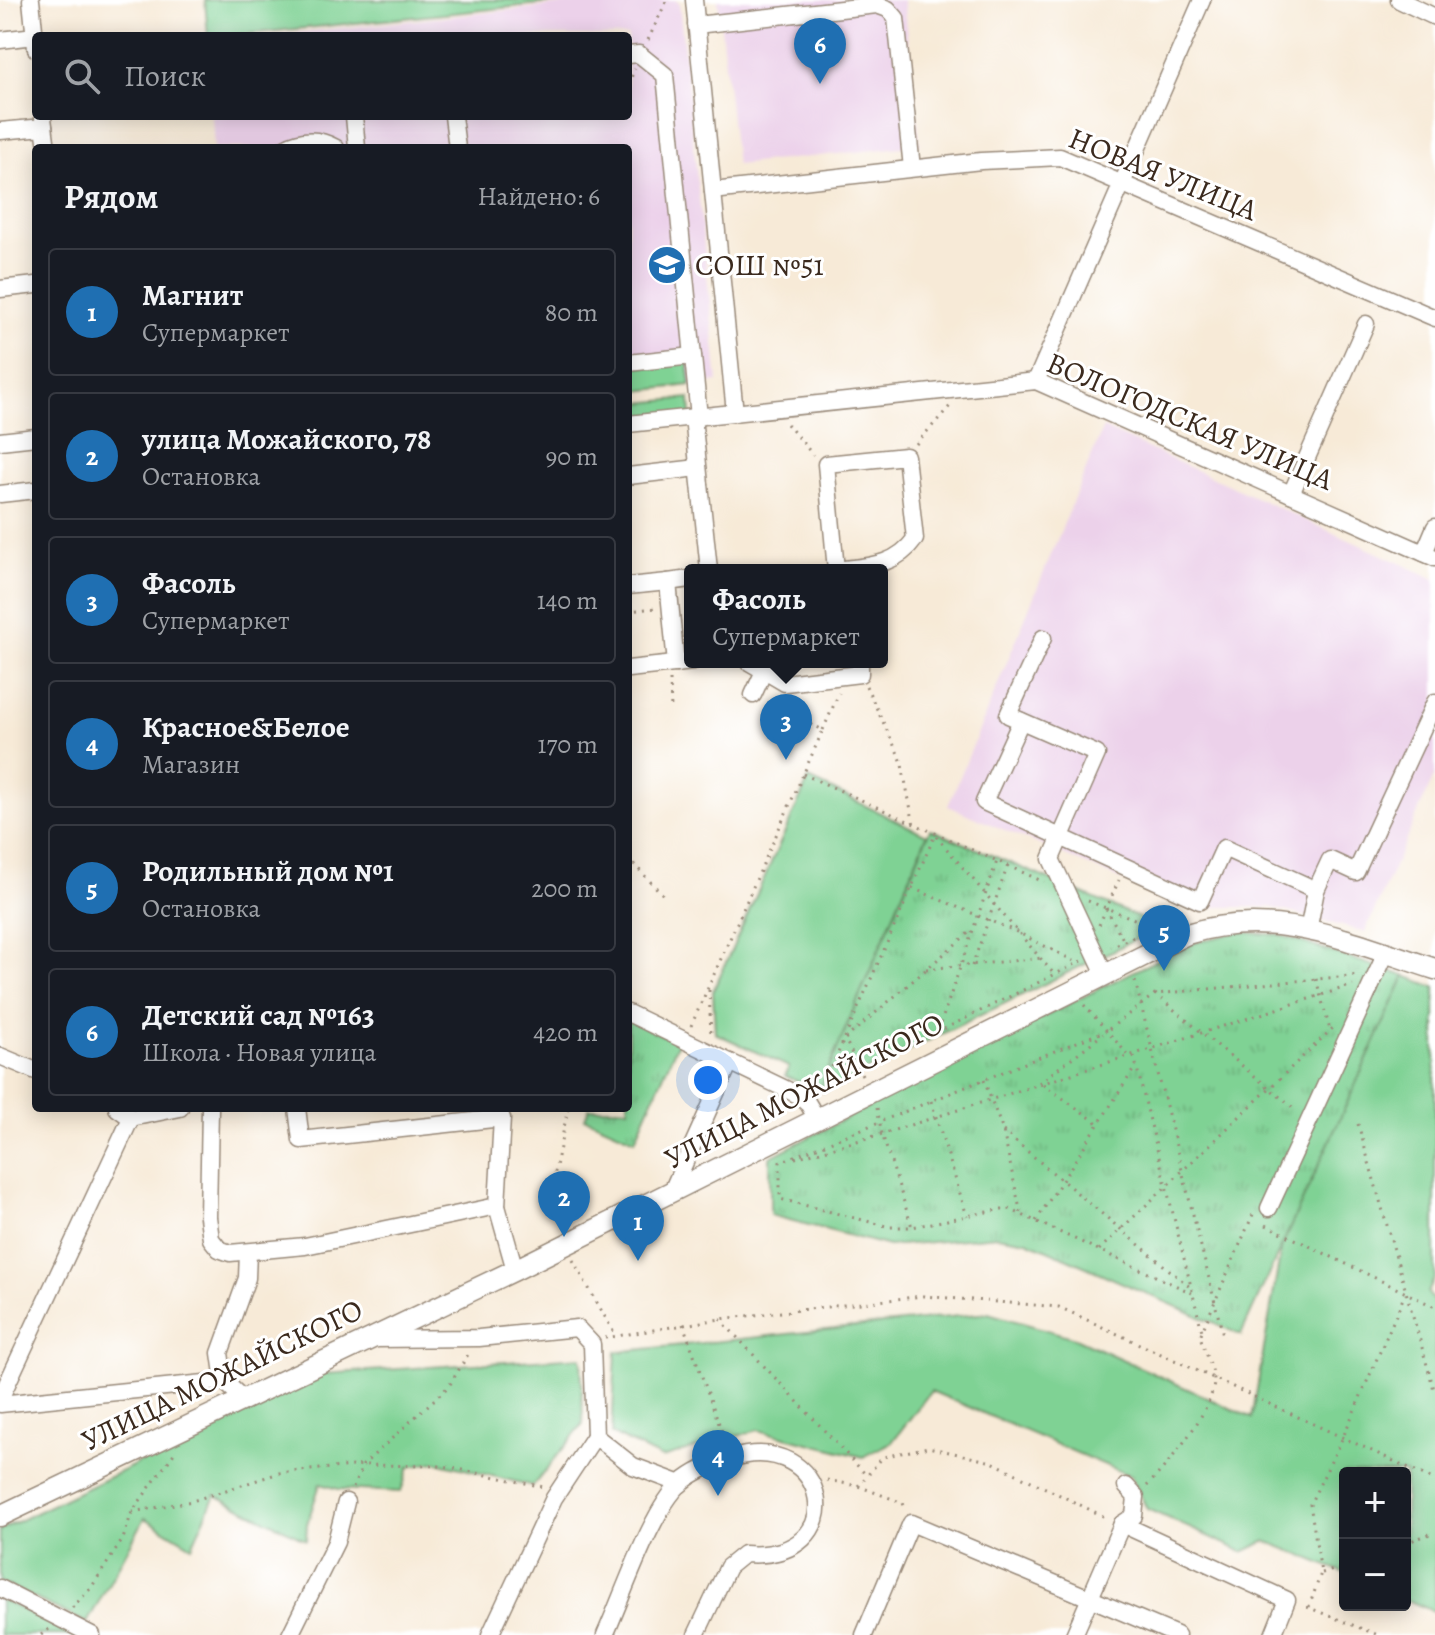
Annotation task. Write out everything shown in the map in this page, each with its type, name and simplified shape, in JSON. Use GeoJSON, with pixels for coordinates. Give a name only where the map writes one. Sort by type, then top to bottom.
{"type":"FeatureCollection","features":[{"type":"Feature","properties":{"kind":"main road","name":"УЛИЦА МОЖАЙСКОГО"},"geometry":{"type":"LineString","coordinates":[[0,1516],[189,1423],[515,1270],[1071,990],[1099,964],[1221,924],[1268,922],[1435,969]]}},
{"type":"Feature","properties":{"kind":"street"},"geometry":{"type":"LineString","coordinates":[[31,0],[34,32]]}},
{"type":"Feature","properties":{"kind":"street"},"geometry":{"type":"LineString","coordinates":[[694,0],[735,413]]}},
{"type":"Feature","properties":{"kind":"street"},"geometry":{"type":"LineString","coordinates":[[1036,381],[1202,0]]}},
{"type":"Feature","properties":{"kind":"street"},"geometry":{"type":"LineString","coordinates":[[1399,0],[1435,17]]}},
{"type":"Feature","properties":{"kind":"street"},"geometry":{"type":"LineString","coordinates":[[696,25],[877,5],[888,9],[896,18],[912,168]]}},
{"type":"Feature","properties":{"kind":"street"},"geometry":{"type":"LineString","coordinates":[[0,40],[32,43]]}},
{"type":"Feature","properties":{"kind":"street"},"geometry":{"type":"LineString","coordinates":[[632,55],[639,54],[665,75],[693,356],[698,468],[708,564]]}},
{"type":"Feature","properties":{"kind":"street"},"geometry":{"type":"LineString","coordinates":[[354,120],[357,144]]}},
{"type":"Feature","properties":{"kind":"street"},"geometry":{"type":"LineString","coordinates":[[454,120],[456,144]]}},
{"type":"Feature","properties":{"kind":"street"},"geometry":{"type":"LineString","coordinates":[[0,131],[44,121],[47,144]]}},
{"type":"Feature","properties":{"kind":"street"},"geometry":{"type":"LineString","coordinates":[[291,144],[315,140],[326,144]]}},
{"type":"Feature","properties":{"kind":"street","name":"НОВАЯ УЛИЦА"},"geometry":{"type":"LineString","coordinates":[[713,191],[912,168],[1060,157],[1435,318]]}},
{"type":"Feature","properties":{"kind":"street"},"geometry":{"type":"LineString","coordinates":[[0,289],[32,285]]}},
{"type":"Feature","properties":{"kind":"street"},"geometry":{"type":"LineString","coordinates":[[1291,494],[1366,324]]}},
{"type":"Feature","properties":{"kind":"street"},"geometry":{"type":"LineString","coordinates":[[632,363],[693,356]]}},
{"type":"Feature","properties":{"kind":"street","name":"ВОЛОГОДСКАЯ УЛИЦА"},"geometry":{"type":"LineString","coordinates":[[632,424],[1036,381],[1429,555]]}},
{"type":"Feature","properties":{"kind":"street"},"geometry":{"type":"LineString","coordinates":[[0,441],[32,437]]}},
{"type":"Feature","properties":{"kind":"street"},"geometry":{"type":"LineString","coordinates":[[843,564],[826,464],[906,456],[915,539],[896,559],[870,564]]}},
{"type":"Feature","properties":{"kind":"street"},"geometry":{"type":"LineString","coordinates":[[632,476],[698,468]]}},
{"type":"Feature","properties":{"kind":"street"},"geometry":{"type":"LineString","coordinates":[[0,494],[32,490]]}},
{"type":"Feature","properties":{"kind":"street"},"geometry":{"type":"LineString","coordinates":[[1429,555],[1435,527]]}},
{"type":"Feature","properties":{"kind":"street"},"geometry":{"type":"LineString","coordinates":[[632,586],[684,580]]}},
{"type":"Feature","properties":{"kind":"street"},"geometry":{"type":"LineString","coordinates":[[632,669],[679,663],[668,582]]}},
{"type":"Feature","properties":{"kind":"street"},"geometry":{"type":"LineString","coordinates":[[1043,638],[1008,715],[1097,754],[1051,859],[1099,964]]}},
{"type":"Feature","properties":{"kind":"street"},"geometry":{"type":"LineString","coordinates":[[759,668],[785,683],[855,671]]}},
{"type":"Feature","properties":{"kind":"street"},"geometry":{"type":"LineString","coordinates":[[753,695],[764,671]]}},
{"type":"Feature","properties":{"kind":"street"},"geometry":{"type":"LineString","coordinates":[[1308,931],[1316,890],[1330,860],[1356,872],[1435,702]]}},
{"type":"Feature","properties":{"kind":"street"},"geometry":{"type":"LineString","coordinates":[[1021,721],[984,802],[1200,901],[1224,848],[1316,890]]}},
{"type":"Feature","properties":{"kind":"street"},"geometry":{"type":"LineString","coordinates":[[1268,1216],[1386,953]]}},
{"type":"Feature","properties":{"kind":"street"},"geometry":{"type":"LineString","coordinates":[[632,1015],[798,1095],[807,1102],[816,1117]]}},
{"type":"Feature","properties":{"kind":"street"},"geometry":{"type":"LineString","coordinates":[[0,1056],[32,1069]]}},
{"type":"Feature","properties":{"kind":"street"},"geometry":{"type":"LineString","coordinates":[[672,1191],[730,1062]]}},
{"type":"Feature","properties":{"kind":"street"},"geometry":{"type":"LineString","coordinates":[[210,1112],[208,1208],[211,1239],[219,1249],[248,1252],[305,1246],[497,1206]]}},
{"type":"Feature","properties":{"kind":"street"},"geometry":{"type":"LineString","coordinates":[[298,1112],[301,1140],[502,1118],[497,1206],[515,1270]]}},
{"type":"Feature","properties":{"kind":"street"},"geometry":{"type":"LineString","coordinates":[[124,1113],[0,1401],[224,1381]]}},
{"type":"Feature","properties":{"kind":"street"},"geometry":{"type":"LineString","coordinates":[[242,1398],[224,1381],[220,1353],[247,1278],[248,1252]]}},
{"type":"Feature","properties":{"kind":"street"},"geometry":{"type":"LineString","coordinates":[[367,1338],[479,1338],[577,1328],[592,1344],[595,1436],[561,1490],[490,1635]]}},
{"type":"Feature","properties":{"kind":"street"},"geometry":{"type":"LineString","coordinates":[[595,1436],[633,1466],[681,1484]]}},
{"type":"Feature","properties":{"kind":"street"},"geometry":{"type":"LineString","coordinates":[[605,1635],[663,1507],[681,1484],[708,1466],[742,1455],[778,1457],[802,1469],[817,1492],[817,1520],[799,1543],[769,1556],[744,1554],[728,1567],[696,1635]]}},
{"type":"Feature","properties":{"kind":"street"},"geometry":{"type":"LineString","coordinates":[[1074,1635],[1122,1524],[1134,1516],[1131,1492]]}},
{"type":"Feature","properties":{"kind":"street"},"geometry":{"type":"LineString","coordinates":[[290,1635],[336,1542],[346,1502]]}},
{"type":"Feature","properties":{"kind":"street"},"geometry":{"type":"LineString","coordinates":[[864,1635],[911,1523],[1177,1635]]}},
{"type":"Feature","properties":{"kind":"street"},"geometry":{"type":"LineString","coordinates":[[1122,1524],[1287,1600],[1273,1635]]}},
{"type":"Feature","properties":{"kind":"street"},"geometry":{"type":"LineString","coordinates":[[0,1588],[92,1635]]}},
{"type":"Feature","properties":{"kind":"path"},"geometry":{"type":"LineString","coordinates":[[906,456],[968,387]]}},
{"type":"Feature","properties":{"kind":"path"},"geometry":{"type":"LineString","coordinates":[[632,611],[670,606]]}},
{"type":"Feature","properties":{"kind":"path"},"geometry":{"type":"LineString","coordinates":[[671,712],[679,663]]}},
{"type":"Feature","properties":{"kind":"path"},"geometry":{"type":"LineString","coordinates":[[685,1040],[823,730],[855,671]]}},
{"type":"Feature","properties":{"kind":"path"},"geometry":{"type":"LineString","coordinates":[[855,671],[901,760],[914,825]]}},
{"type":"Feature","properties":{"kind":"path"},"geometry":{"type":"LineString","coordinates":[[753,695],[823,730]]}},
{"type":"Feature","properties":{"kind":"path"},"geometry":{"type":"LineString","coordinates":[[803,774],[1065,892],[1155,927],[1124,941],[1099,964],[1077,963],[1017,932],[912,888]]}},
{"type":"Feature","properties":{"kind":"path"},"geometry":{"type":"LineString","coordinates":[[935,835],[822,1089],[1077,963]]}},
{"type":"Feature","properties":{"kind":"path"},"geometry":{"type":"LineString","coordinates":[[935,835],[1054,974]]}},
{"type":"Feature","properties":{"kind":"path"},"geometry":{"type":"LineString","coordinates":[[938,1031],[997,860]]}},
{"type":"Feature","properties":{"kind":"path"},"geometry":{"type":"LineString","coordinates":[[632,862],[665,897]]}},
{"type":"Feature","properties":{"kind":"path"},"geometry":{"type":"LineString","coordinates":[[972,966],[1008,865]]}},
{"type":"Feature","properties":{"kind":"path"},"geometry":{"type":"LineString","coordinates":[[1106,908],[1125,867]]}},
{"type":"Feature","properties":{"kind":"path"},"geometry":{"type":"LineString","coordinates":[[1106,908],[1124,941]]}},
{"type":"Feature","properties":{"kind":"path"},"geometry":{"type":"LineString","coordinates":[[845,1039],[972,930]]}},
{"type":"Feature","properties":{"kind":"path"},"geometry":{"type":"LineString","coordinates":[[925,969],[1042,958]]}},
{"type":"Feature","properties":{"kind":"path"},"geometry":{"type":"LineString","coordinates":[[1036,1086],[1155,994],[1364,975]]}},
{"type":"Feature","properties":{"kind":"path"},"geometry":{"type":"LineString","coordinates":[[1316,979],[1332,1037]]}},
{"type":"Feature","properties":{"kind":"path"},"geometry":{"type":"LineString","coordinates":[[780,1162],[882,1134],[1360,982]]}},
{"type":"Feature","properties":{"kind":"path"},"geometry":{"type":"LineString","coordinates":[[708,987],[711,1046]]}},
{"type":"Feature","properties":{"kind":"path"},"geometry":{"type":"LineString","coordinates":[[1071,990],[1137,1065],[1214,1381],[1203,1411],[1166,1467],[1131,1492]]}},
{"type":"Feature","properties":{"kind":"path"},"geometry":{"type":"LineString","coordinates":[[1155,994],[1298,1112]]}},
{"type":"Feature","properties":{"kind":"path"},"geometry":{"type":"LineString","coordinates":[[1141,1005],[1223,1335]]}},
{"type":"Feature","properties":{"kind":"path"},"geometry":{"type":"LineString","coordinates":[[1099,1250],[1181,1168],[1341,1021]]}},
{"type":"Feature","properties":{"kind":"path"},"geometry":{"type":"LineString","coordinates":[[780,1162],[1107,1030]]}},
{"type":"Feature","properties":{"kind":"path"},"geometry":{"type":"LineString","coordinates":[[845,1039],[860,1072]]}},
{"type":"Feature","properties":{"kind":"path"},"geometry":{"type":"LineString","coordinates":[[1036,1221],[1137,1065]]}},
{"type":"Feature","properties":{"kind":"path"},"geometry":{"type":"LineString","coordinates":[[984,1080],[1003,1131],[1021,1214]]}},
{"type":"Feature","properties":{"kind":"path"},"geometry":{"type":"LineString","coordinates":[[1042,1084],[1099,1124]]}},
{"type":"Feature","properties":{"kind":"path"},"geometry":{"type":"LineString","coordinates":[[931,1101],[967,1216]]}},
{"type":"Feature","properties":{"kind":"path"},"geometry":{"type":"LineString","coordinates":[[876,1104],[882,1134],[912,1227]]}},
{"type":"Feature","properties":{"kind":"path"},"geometry":{"type":"LineString","coordinates":[[567,1112],[551,1191],[588,1215]]}},
{"type":"Feature","properties":{"kind":"path"},"geometry":{"type":"LineString","coordinates":[[1358,1124],[1435,1393]]}},
{"type":"Feature","properties":{"kind":"path"},"geometry":{"type":"LineString","coordinates":[[1003,1131],[1192,1290]]}},
{"type":"Feature","properties":{"kind":"path"},"geometry":{"type":"LineString","coordinates":[[780,1162],[780,1199],[890,1227],[912,1227],[1007,1208],[1192,1290]]}},
{"type":"Feature","properties":{"kind":"path"},"geometry":{"type":"LineString","coordinates":[[1268,1216],[1405,1294],[1435,1307]]}},
{"type":"Feature","properties":{"kind":"path"},"geometry":{"type":"LineString","coordinates":[[571,1257],[614,1333]]}},
{"type":"Feature","properties":{"kind":"path"},"geometry":{"type":"LineString","coordinates":[[1309,1607],[1321,1573],[1310,1504],[1343,1437],[1405,1294]]}},
{"type":"Feature","properties":{"kind":"path"},"geometry":{"type":"LineString","coordinates":[[592,1344],[614,1333],[923,1296],[1011,1300],[1059,1307],[1214,1381],[1435,1480]]}},
{"type":"Feature","properties":{"kind":"path"},"geometry":{"type":"LineString","coordinates":[[720,1319],[867,1476]]}},
{"type":"Feature","properties":{"kind":"path"},"geometry":{"type":"LineString","coordinates":[[683,1324],[732,1458]]}},
{"type":"Feature","properties":{"kind":"path"},"geometry":{"type":"LineString","coordinates":[[346,1502],[363,1465],[449,1386],[479,1338]]}},
{"type":"Feature","properties":{"kind":"path"},"geometry":{"type":"LineString","coordinates":[[64,1617],[99,1576],[123,1539],[132,1512],[178,1447],[189,1423]]}},
{"type":"Feature","properties":{"kind":"path"},"geometry":{"type":"LineString","coordinates":[[858,1486],[883,1457],[928,1447],[992,1462],[1122,1524]]}},
{"type":"Feature","properties":{"kind":"path"},"geometry":{"type":"LineString","coordinates":[[132,1512],[192,1501],[279,1473],[363,1465],[444,1466],[561,1490]]}},
{"type":"Feature","properties":{"kind":"path"},"geometry":{"type":"LineString","coordinates":[[807,1476],[858,1486],[903,1503],[911,1523]]}},
{"type":"Feature","properties":{"kind":"path"},"geometry":{"type":"LineString","coordinates":[[1411,1541],[1435,1532]]}},
{"type":"Feature","properties":{"kind":"path"},"geometry":{"type":"LineString","coordinates":[[1321,1573],[1339,1568]]}},
{"type":"Feature","properties":{"kind":"path"},"geometry":{"type":"LineString","coordinates":[[1287,1600],[1378,1635]]}},
{"type":"Feature","properties":{"kind":"shaded area","name":"СОШ №51"},"geometry":{"type":"Polygon","coordinates":[[[606,0],[675,0],[679,3],[718,382],[632,391],[632,144],[214,144],[212,120],[632,120],[632,32],[305,32],[606,0]]]}},
{"type":"Feature","properties":{"kind":"shaded area"},"geometry":{"type":"Polygon","coordinates":[[[718,0],[903,0],[920,145],[736,165],[718,0]]]}},
{"type":"Feature","properties":{"kind":"shaded area"},"geometry":{"type":"Polygon","coordinates":[[[1103,428],[1435,579],[1435,774],[1365,932],[1270,907],[1186,907],[948,806],[1103,428]]]}},
{"type":"Feature","properties":{"kind":"green space"},"geometry":{"type":"Polygon","coordinates":[[[205,0],[580,0],[266,32],[208,32],[205,0]]]}},
{"type":"Feature","properties":{"kind":"green space"},"geometry":{"type":"Polygon","coordinates":[[[688,361],[691,385],[632,392],[632,367],[688,361]]]}},
{"type":"Feature","properties":{"kind":"green space"},"geometry":{"type":"Polygon","coordinates":[[[690,398],[691,416],[632,422],[632,404],[690,398]]]}},
{"type":"Feature","properties":{"kind":"green space"},"geometry":{"type":"Polygon","coordinates":[[[809,779],[927,835],[821,1087],[810,1087],[785,1076],[789,1067],[715,1033],[713,991],[809,779]]]}},
{"type":"Feature","properties":{"kind":"green space"},"geometry":{"type":"Polygon","coordinates":[[[930,829],[1161,927],[823,1092],[821,1087],[930,829]]]}},
{"type":"Feature","properties":{"kind":"green space"},"geometry":{"type":"Polygon","coordinates":[[[1238,932],[1280,935],[1405,976],[1241,1335],[1027,1241],[997,1236],[889,1246],[770,1215],[770,1157],[1190,944],[1238,932]]]}},
{"type":"Feature","properties":{"kind":"green space"},"geometry":{"type":"Polygon","coordinates":[[[1405,976],[1435,987],[1435,1277],[1428,1293],[1435,1303],[1435,1612],[1411,1602],[1411,1467],[1339,1467],[1339,1571],[1266,1541],[1243,1552],[1147,1509],[1131,1476],[931,1391],[892,1442],[863,1457],[758,1430],[662,1458],[612,1434],[616,1352],[988,1313],[1075,1338],[1252,1418],[1282,1244],[1405,976]]]}},
{"type":"Feature","properties":{"kind":"green space"},"geometry":{"type":"Polygon","coordinates":[[[632,1022],[678,1042],[635,1140],[585,1118],[587,1112],[632,1112],[632,1022]]]}},
{"type":"Feature","properties":{"kind":"green space"},"geometry":{"type":"Polygon","coordinates":[[[581,1357],[583,1424],[533,1486],[436,1462],[409,1467],[401,1492],[338,1489],[320,1484],[307,1524],[306,1540],[215,1495],[192,1546],[145,1518],[87,1623],[0,1582],[0,1530],[323,1374],[581,1357]]]}},
{"type":"Feature","properties":{"kind":"green space"},"geometry":{"type":"Polygon","coordinates":[[[0,1599],[74,1635],[0,1635],[0,1599]]]}},
{"type":"Feature","properties":{"kind":"place","name":"Детский сад №163"},"geometry":{"type":"Point","coordinates":[820,84]}},
{"type":"Feature","properties":{"kind":"place","name":"СОШ №51"},"geometry":{"type":"Point","coordinates":[667,265]}},
{"type":"Feature","properties":{"kind":"place","name":"Фасоль"},"geometry":{"type":"Point","coordinates":[786,760]}},
{"type":"Feature","properties":{"kind":"place","name":"Родильный дом №1"},"geometry":{"type":"Point","coordinates":[1164,971]}},
{"type":"Feature","properties":{"kind":"place","name":"улица Можайского, 78"},"geometry":{"type":"Point","coordinates":[564,1237]}},
{"type":"Feature","properties":{"kind":"place","name":"Магнит"},"geometry":{"type":"Point","coordinates":[638,1261]}},
{"type":"Feature","properties":{"kind":"place","name":"Красное&Белое"},"geometry":{"type":"Point","coordinates":[718,1496]}}]}
